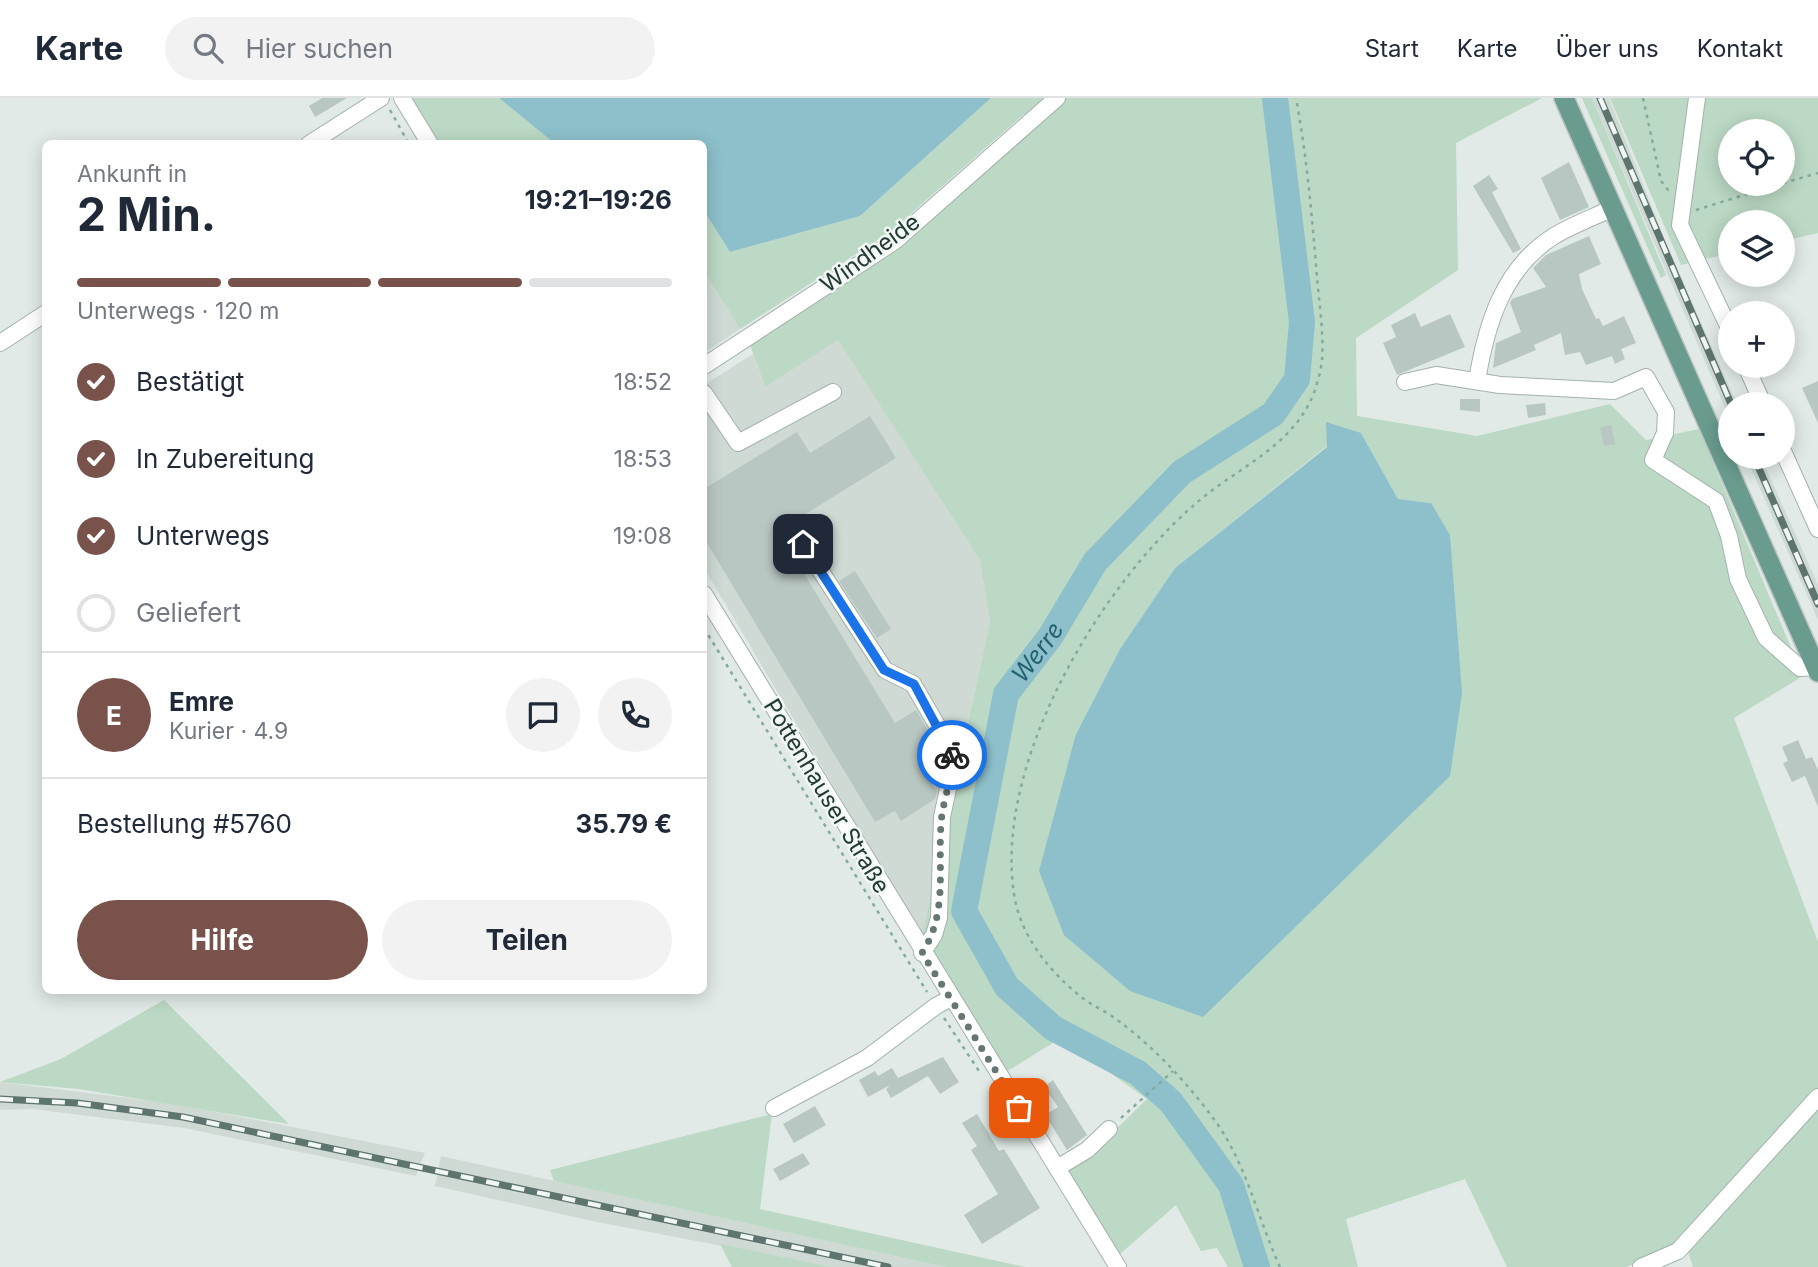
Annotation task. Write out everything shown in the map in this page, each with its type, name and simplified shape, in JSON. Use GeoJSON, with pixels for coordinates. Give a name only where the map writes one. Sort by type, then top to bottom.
{"type":"FeatureCollection","features":[{"type":"Feature","properties":{"kind":"main road"},"geometry":{"type":"LineString","coordinates":[[1564,98],[1817,670]]}},
{"type":"Feature","properties":{"kind":"street"},"geometry":{"type":"LineString","coordinates":[[402,98],[428,140]]}},
{"type":"Feature","properties":{"kind":"street","name":"Windheide"},"geometry":{"type":"LineString","coordinates":[[707,364],[895,241],[1058,98]]}},
{"type":"Feature","properties":{"kind":"street"},"geometry":{"type":"LineString","coordinates":[[1697,98],[1680,225],[1718,305]]}},
{"type":"Feature","properties":{"kind":"street"},"geometry":{"type":"LineString","coordinates":[[317,140],[385,104]]}},
{"type":"Feature","properties":{"kind":"street"},"geometry":{"type":"LineString","coordinates":[[1477,381],[1485,333],[1511,278],[1527,258],[1554,236],[1613,208]]}},
{"type":"Feature","properties":{"kind":"street"},"geometry":{"type":"LineString","coordinates":[[0,343],[42,316]]}},
{"type":"Feature","properties":{"kind":"street"},"geometry":{"type":"LineString","coordinates":[[1405,382],[1436,375],[1477,381],[1614,391],[1646,377],[1666,412],[1665,433],[1657,446],[1654,460],[1716,501],[1729,536],[1738,579],[1766,638],[1800,668],[1817,670]]}},
{"type":"Feature","properties":{"kind":"street"},"geometry":{"type":"LineString","coordinates":[[707,397],[738,443],[833,392]]}},
{"type":"Feature","properties":{"kind":"street"},"geometry":{"type":"LineString","coordinates":[[1791,469],[1818,529]]}},
{"type":"Feature","properties":{"kind":"street"},"geometry":{"type":"LineString","coordinates":[[803,544],[884,670],[914,684],[952,751],[953,765],[942,817],[939,918],[934,935],[922,953]]}},
{"type":"Feature","properties":{"kind":"street","name":"Pottenhauser Straße"},"geometry":{"type":"LineString","coordinates":[[707,599],[922,953],[943,1002],[1057,1168],[1118,1267]]}},
{"type":"Feature","properties":{"kind":"street"},"geometry":{"type":"LineString","coordinates":[[774,1108],[867,1058],[943,1002]]}},
{"type":"Feature","properties":{"kind":"street"},"geometry":{"type":"LineString","coordinates":[[1642,1267],[1678,1251],[1818,1097]]}},
{"type":"Feature","properties":{"kind":"street"},"geometry":{"type":"LineString","coordinates":[[1057,1168],[1087,1150],[1109,1129]]}},
{"type":"Feature","properties":{"kind":"path"},"geometry":{"type":"LineString","coordinates":[[1280,1267],[1245,1174],[1216,1122],[1173,1072],[1121,1022],[1081,998],[1048,968],[1028,936],[1014,895],[1012,840],[1024,776],[1076,649],[1150,545],[1197,502],[1256,462],[1287,432],[1311,400],[1322,361],[1320,309],[1311,205],[1296,98]]}},
{"type":"Feature","properties":{"kind":"path"},"geometry":{"type":"LineString","coordinates":[[1643,98],[1661,181],[1681,206],[1696,210],[1740,196]]}},
{"type":"Feature","properties":{"kind":"path"},"geometry":{"type":"LineString","coordinates":[[385,104],[407,140]]}},
{"type":"Feature","properties":{"kind":"path"},"geometry":{"type":"LineString","coordinates":[[1795,179],[1818,173]]}},
{"type":"Feature","properties":{"kind":"path"},"geometry":{"type":"LineString","coordinates":[[707,633],[943,1002],[975,1067]]}},
{"type":"Feature","properties":{"kind":"path"},"geometry":{"type":"LineString","coordinates":[[1109,1129],[1173,1072]]}},
{"type":"Feature","properties":{"kind":"shaded area"},"geometry":{"type":"Polygon","coordinates":[[[1592,98],[1609,98],[1668,248],[1718,361],[1718,378],[1726,378],[1732,392],[1718,392],[1592,98]]]}},
{"type":"Feature","properties":{"kind":"shaded area"},"geometry":{"type":"Polygon","coordinates":[[[707,276],[740,329],[707,351],[707,276]]]}},
{"type":"Feature","properties":{"kind":"shaded area"},"geometry":{"type":"Polygon","coordinates":[[[838,339],[980,560],[990,622],[922,936],[707,573],[707,383],[753,354],[765,387],[838,339]]]}},
{"type":"Feature","properties":{"kind":"shaded area"},"geometry":{"type":"Polygon","coordinates":[[[1751,469],[1766,469],[1818,585],[1818,620],[1751,469]]]}},
{"type":"Feature","properties":{"kind":"shaded area"},"geometry":{"type":"Polygon","coordinates":[[[0,1082],[169,1103],[425,1153],[416,1176],[184,1128],[33,1109],[0,1110],[0,1082]]]}},
{"type":"Feature","properties":{"kind":"shaded area"},"geometry":{"type":"Polygon","coordinates":[[[441,1156],[946,1267],[831,1267],[592,1221],[435,1186],[441,1156]]]}},
{"type":"Feature","properties":{"kind":"green space"},"geometry":{"type":"Polygon","coordinates":[[[408,98],[499,98],[550,140],[433,140],[408,98]]]}},
{"type":"Feature","properties":{"kind":"green space"},"geometry":{"type":"Polygon","coordinates":[[[991,98],[1542,98],[1456,143],[1458,270],[1356,338],[1357,416],[1477,436],[1610,404],[1646,440],[1699,429],[1803,676],[1734,718],[1818,942],[1818,1267],[1693,1267],[1687,1249],[1656,1255],[1626,1267],[1507,1267],[1465,1179],[1346,1219],[1358,1267],[1228,1267],[1217,1248],[1201,1251],[1176,1205],[1120,1254],[1067,1171],[1104,1141],[1147,1099],[1061,1038],[1006,1072],[922,936],[990,622],[980,560],[838,340],[765,387],[749,342],[903,246],[1038,125],[1024,114],[890,232],[740,329],[707,276],[707,216],[730,252],[860,216],[991,98]],[[1361,433],[1327,446],[1175,568],[1120,649],[1076,734],[1431,503],[1398,499],[1361,433]]]}},
{"type":"Feature","properties":{"kind":"green space"},"geometry":{"type":"Polygon","coordinates":[[[1582,98],[1592,98],[1666,275],[1661,278],[1582,98]]]}},
{"type":"Feature","properties":{"kind":"green space"},"geometry":{"type":"Polygon","coordinates":[[[1610,98],[1818,98],[1818,233],[1795,238],[1795,210],[1718,210],[1718,256],[1681,265],[1610,98]]]}},
{"type":"Feature","properties":{"kind":"green space"},"geometry":{"type":"Polygon","coordinates":[[[164,1000],[289,1124],[79,1089],[0,1082],[61,1059],[164,1000]]]}},
{"type":"Feature","properties":{"kind":"green space"},"geometry":{"type":"Polygon","coordinates":[[[772,1114],[760,1209],[1025,1267],[946,1267],[554,1181],[550,1170],[772,1114]]]}},
{"type":"Feature","properties":{"kind":"green space"},"geometry":{"type":"Polygon","coordinates":[[[720,1244],[831,1267],[732,1267],[720,1244]]]}},
{"type":"Feature","properties":{"kind":"water"},"geometry":{"type":"Polygon","coordinates":[[[499,98],[991,98],[860,216],[730,252],[707,216],[707,140],[550,140],[499,98]]]}},
{"type":"Feature","properties":{"kind":"water"},"geometry":{"type":"Polygon","coordinates":[[[1326,422],[1361,433],[1398,499],[1431,503],[1450,535],[1462,693],[1450,776],[1203,1017],[1130,991],[1064,935],[1039,871],[1076,734],[1120,649],[1175,568],[1327,447],[1326,422]]]}},
{"type":"Feature","properties":{"kind":"building"},"geometry":{"type":"Polygon","coordinates":[[[322,98],[347,98],[315,117],[309,106],[322,98]]]}},
{"type":"Feature","properties":{"kind":"building"},"geometry":{"type":"Polygon","coordinates":[[[1569,162],[1589,207],[1560,220],[1541,178],[1569,162]]]}},
{"type":"Feature","properties":{"kind":"building"},"geometry":{"type":"Polygon","coordinates":[[[1489,175],[1498,189],[1492,192],[1521,249],[1513,253],[1473,186],[1489,175]]]}},
{"type":"Feature","properties":{"kind":"building"},"geometry":{"type":"Polygon","coordinates":[[[1589,236],[1601,264],[1579,274],[1582,289],[1596,319],[1599,318],[1603,326],[1624,316],[1636,343],[1621,349],[1625,359],[1615,364],[1612,356],[1586,365],[1580,352],[1565,355],[1561,333],[1534,345],[1536,350],[1493,368],[1496,343],[1521,332],[1510,303],[1512,299],[1546,287],[1533,268],[1546,255],[1589,236]]]}},
{"type":"Feature","properties":{"kind":"building"},"geometry":{"type":"Polygon","coordinates":[[[1415,313],[1421,327],[1450,314],[1465,347],[1397,375],[1383,343],[1396,337],[1391,325],[1415,313]]]}},
{"type":"Feature","properties":{"kind":"building"},"geometry":{"type":"Polygon","coordinates":[[[1818,381],[1818,423],[1802,388],[1818,381]]]}},
{"type":"Feature","properties":{"kind":"building"},"geometry":{"type":"Polygon","coordinates":[[[1460,399],[1480,399],[1480,412],[1460,410],[1460,399]]]}},
{"type":"Feature","properties":{"kind":"building"},"geometry":{"type":"Polygon","coordinates":[[[1545,403],[1546,415],[1528,418],[1526,405],[1545,403]]]}},
{"type":"Feature","properties":{"kind":"building"},"geometry":{"type":"Polygon","coordinates":[[[870,416],[896,458],[778,531],[895,723],[916,710],[942,754],[923,769],[937,792],[935,799],[901,821],[895,811],[875,822],[707,543],[707,487],[797,432],[810,453],[870,416]]]}},
{"type":"Feature","properties":{"kind":"building"},"geometry":{"type":"Polygon","coordinates":[[[1611,425],[1615,444],[1604,446],[1600,428],[1611,425]]]}},
{"type":"Feature","properties":{"kind":"building"},"geometry":{"type":"Polygon","coordinates":[[[855,571],[891,629],[877,638],[839,581],[855,571]]]}},
{"type":"Feature","properties":{"kind":"building"},"geometry":{"type":"Polygon","coordinates":[[[1798,740],[1806,759],[1812,757],[1818,770],[1818,807],[1805,776],[1792,782],[1783,763],[1788,761],[1782,747],[1798,740]]]}},
{"type":"Feature","properties":{"kind":"building"},"geometry":{"type":"Polygon","coordinates":[[[943,1057],[959,1082],[940,1094],[928,1076],[891,1098],[886,1089],[890,1085],[868,1097],[859,1080],[875,1071],[878,1076],[892,1068],[898,1078],[943,1057]]]}},
{"type":"Feature","properties":{"kind":"building"},"geometry":{"type":"Polygon","coordinates":[[[1053,1080],[1087,1135],[1067,1150],[1045,1115],[1058,1107],[1044,1087],[1053,1080]]]}},
{"type":"Feature","properties":{"kind":"building"},"geometry":{"type":"Polygon","coordinates":[[[815,1106],[826,1125],[794,1143],[783,1124],[815,1106]]]}},
{"type":"Feature","properties":{"kind":"building"},"geometry":{"type":"Polygon","coordinates":[[[977,1114],[999,1151],[1004,1149],[1040,1208],[982,1244],[964,1215],[998,1194],[971,1150],[977,1146],[962,1123],[977,1114]]]}},
{"type":"Feature","properties":{"kind":"building"},"geometry":{"type":"Polygon","coordinates":[[[803,1153],[810,1164],[780,1181],[773,1169],[803,1153]]]}},
{"type":"Feature","properties":{"kind":"waterway","name":"Werre"},"geometry":{"type":"LineString","coordinates":[[1257,1267],[1231,1185],[1171,1102],[1138,1073],[1053,1028],[1007,987],[964,911],[1006,694],[1050,637],[1095,562],[1182,472],[1273,414],[1297,379],[1302,322],[1275,98]]}},
{"type":"Feature","properties":{"kind":"railway"},"geometry":{"type":"LineString","coordinates":[[1600,98],[1726,392]]}},
{"type":"Feature","properties":{"kind":"railway"},"geometry":{"type":"LineString","coordinates":[[1759,469],[1818,604]]}},
{"type":"Feature","properties":{"kind":"railway"},"geometry":{"type":"LineString","coordinates":[[0,1099],[77,1103],[183,1117],[888,1267]]}},
{"type":"Feature","properties":{"kind":"way so far"},"geometry":{"type":"LineString","coordinates":[[952,755],[953,765],[942,817],[939,918],[934,935],[922,953],[1019,1108]]}},
{"type":"Feature","properties":{"kind":"route"},"geometry":{"type":"LineString","coordinates":[[803,544],[884,670],[914,684],[952,755]]}}]}
